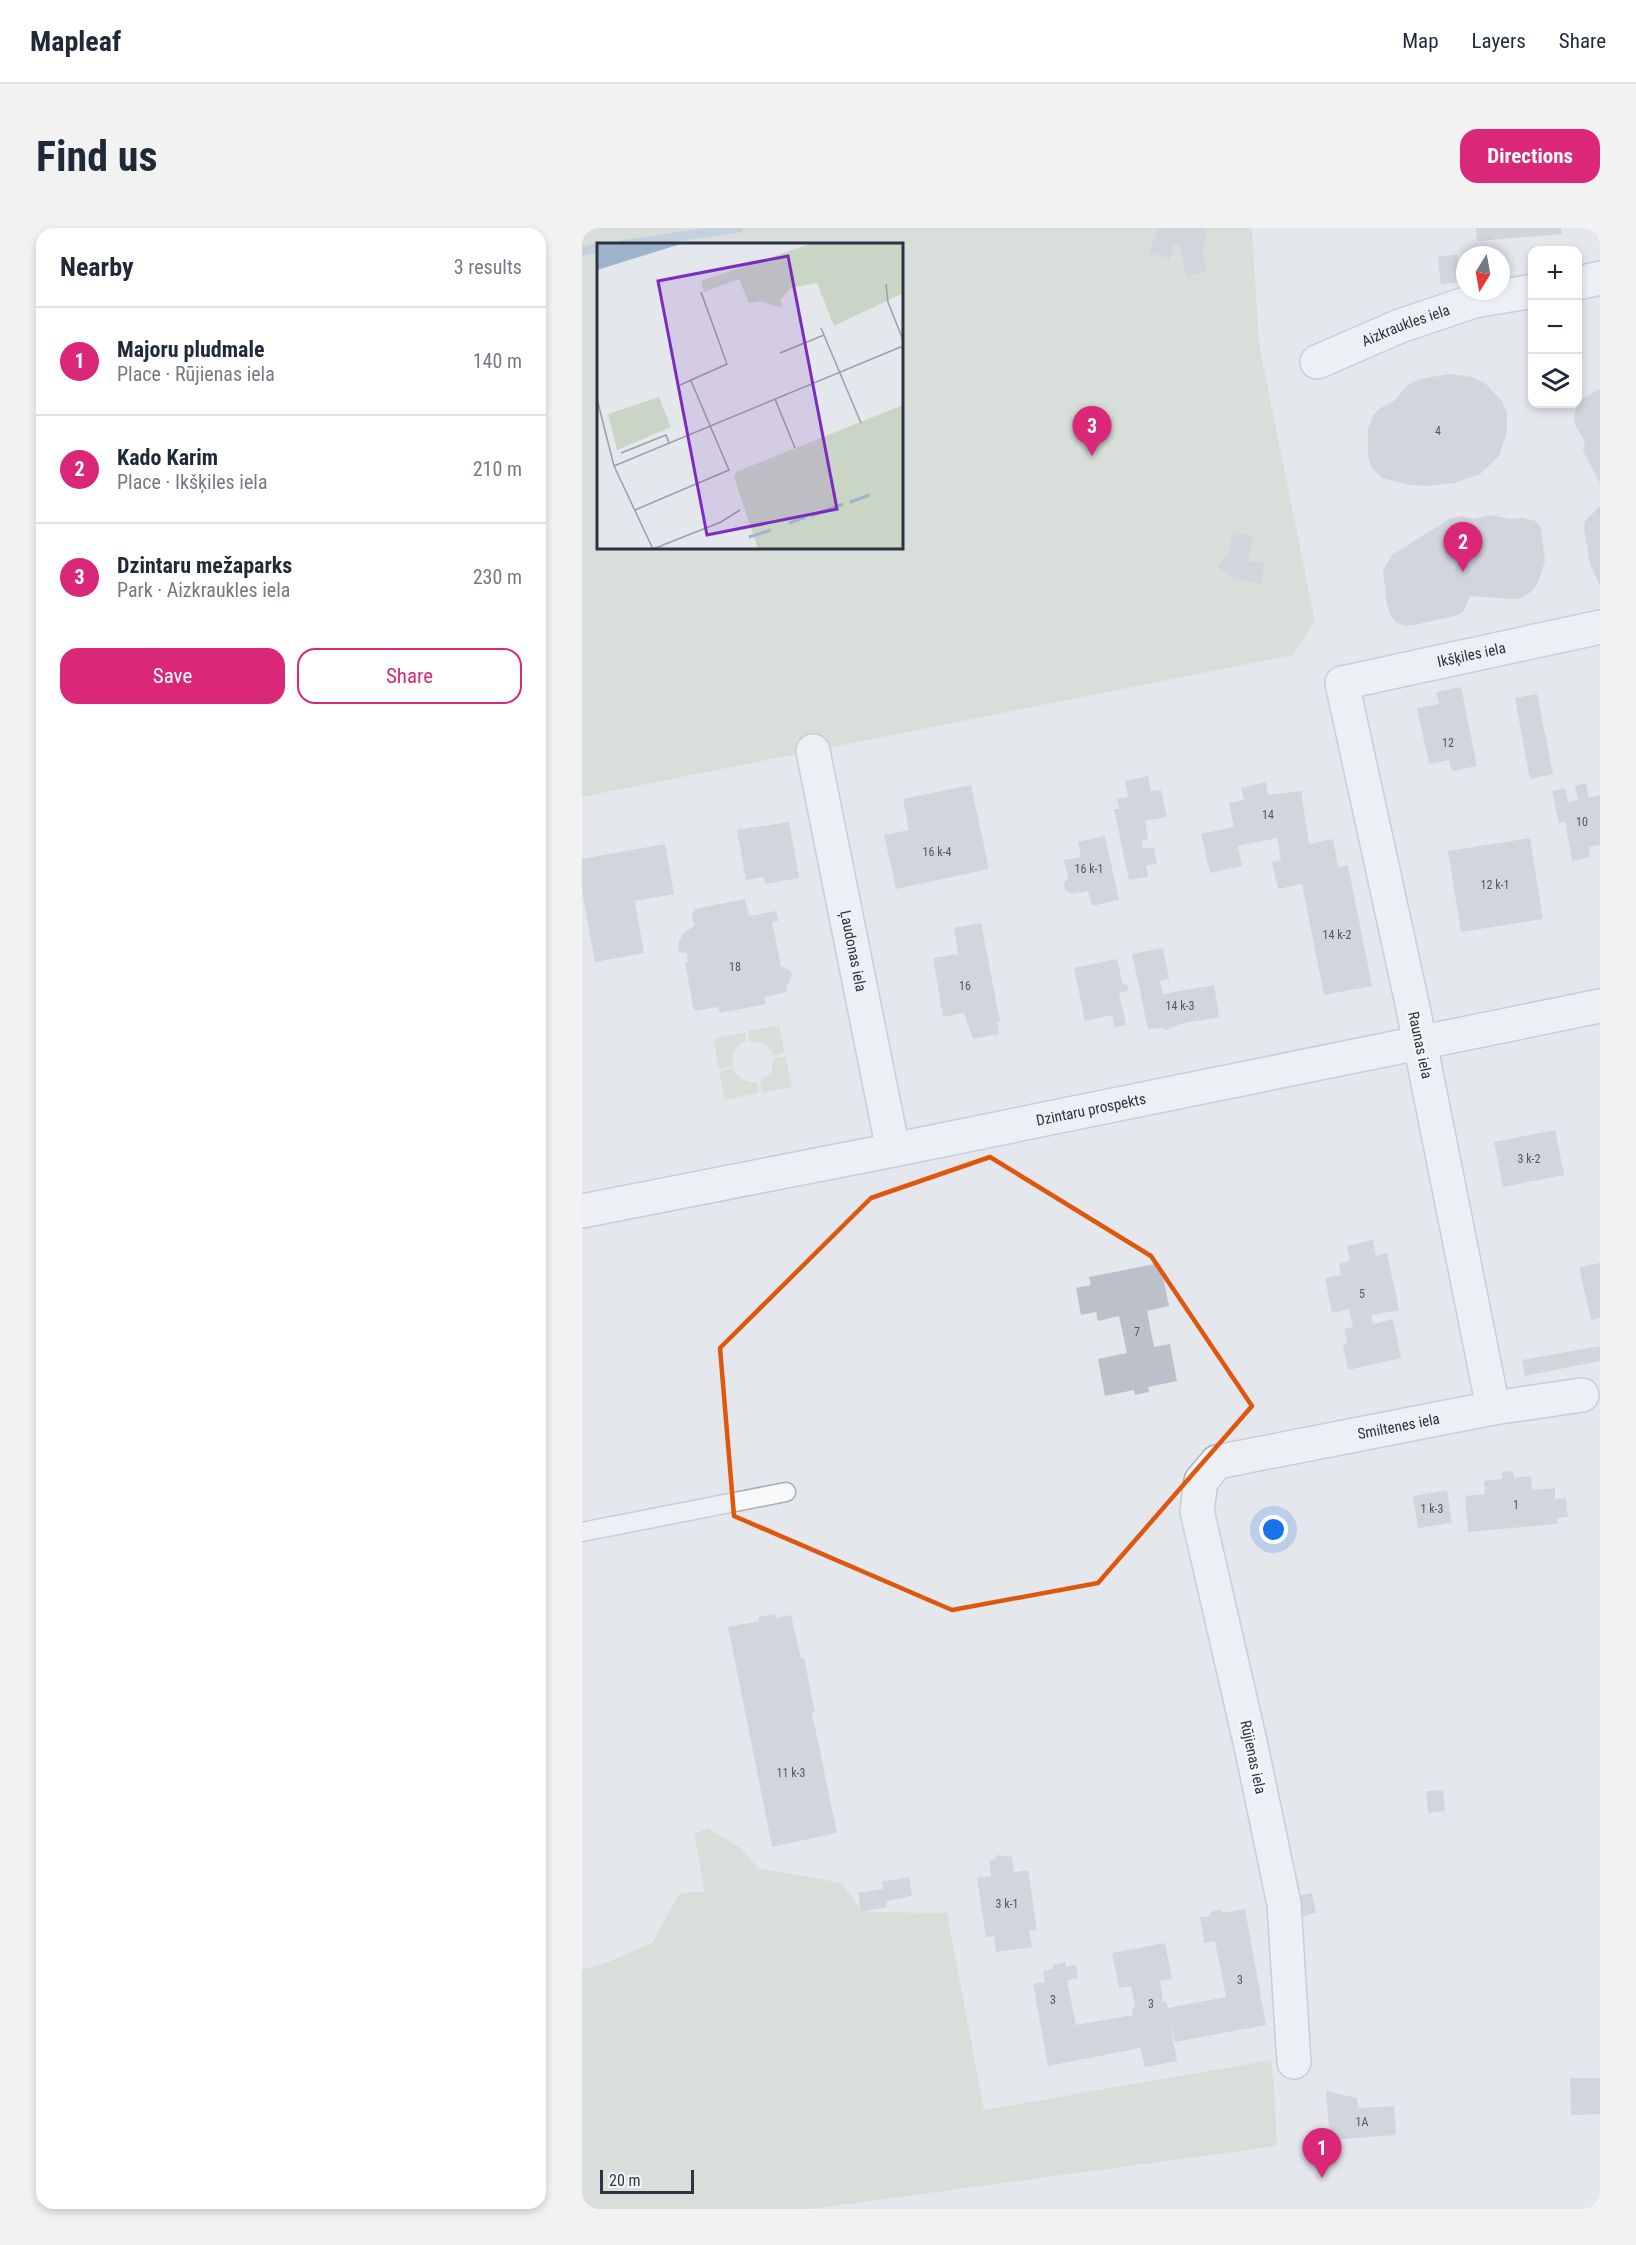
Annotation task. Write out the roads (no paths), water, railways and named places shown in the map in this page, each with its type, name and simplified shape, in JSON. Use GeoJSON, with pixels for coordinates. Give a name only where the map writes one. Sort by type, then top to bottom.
{"type":"FeatureCollection","features":[{"type":"Feature","properties":{"kind":"street"},"geometry":{"type":"LineString","coordinates":[[1582,282],[1600,278]]}},
{"type":"Feature","properties":{"kind":"street","name":"Aizkraukles iela"},"geometry":{"type":"LineString","coordinates":[[1317,362],[1400,326],[1474,301],[1528,292]]}},
{"type":"Feature","properties":{"kind":"street","name":"Ikšķiles iela"},"geometry":{"type":"LineString","coordinates":[[1342,683],[1600,627]]}},
{"type":"Feature","properties":{"kind":"street","name":"Raunas iela"},"geometry":{"type":"LineString","coordinates":[[1342,683],[1420,1044],[1493,1408]]}},
{"type":"Feature","properties":{"kind":"street","name":"Ļaudonas iela"},"geometry":{"type":"LineString","coordinates":[[813,752],[894,1150]]}},
{"type":"Feature","properties":{"kind":"street","name":"Dzintaru prospekts"},"geometry":{"type":"LineString","coordinates":[[582,1211],[1600,1006]]}},
{"type":"Feature","properties":{"kind":"street","name":"Smiltenes iela"},"geometry":{"type":"LineString","coordinates":[[1217,1462],[1493,1408],[1582,1395]]}},
{"type":"Feature","properties":{"kind":"street","name":"Rūjienas iela"},"geometry":{"type":"LineString","coordinates":[[1217,1462],[1201,1481],[1197,1511],[1251,1746],[1284,1904],[1294,2062]]}},
{"type":"Feature","properties":{"kind":"lane"},"geometry":{"type":"LineString","coordinates":[[582,1533],[786,1492]]}},
{"type":"Feature","properties":{"kind":"waterway"},"geometry":{"type":"LineString","coordinates":[[632,243],[739,228]]}},
{"type":"Feature","properties":{"kind":"waterway"},"geometry":{"type":"LineString","coordinates":[[582,251],[597,248]]}},
{"type":"Feature","properties":{"kind":"place","name":"Dzintaru mežaparks"},"geometry":{"type":"Point","coordinates":[1092,456]}},
{"type":"Feature","properties":{"kind":"place","name":"Kado Karim"},"geometry":{"type":"Point","coordinates":[1463,572]}},
{"type":"Feature","properties":{"kind":"place","name":"Majoru pludmale"},"geometry":{"type":"Point","coordinates":[1322,2178]}}]}
